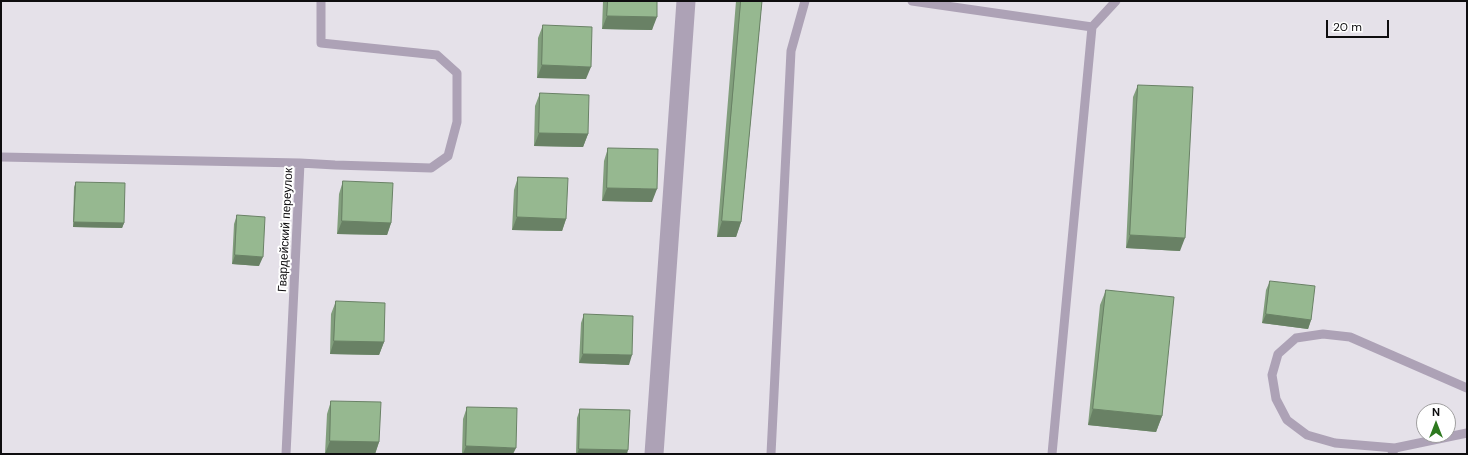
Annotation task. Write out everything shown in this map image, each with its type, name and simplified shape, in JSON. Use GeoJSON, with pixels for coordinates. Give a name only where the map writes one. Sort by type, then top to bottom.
{"type":"FeatureCollection","features":[{"type":"Feature","properties":{"kind":"street"},"geometry":{"type":"LineString","coordinates":[[654,454],[686,1]]}},
{"type":"Feature","properties":{"kind":"lane","name":"Гвардейский переулок"},"geometry":{"type":"LineString","coordinates":[[286,454],[300,163],[431,168],[448,156],[457,122],[457,73],[437,55],[321,44],[321,1]]}},
{"type":"Feature","properties":{"kind":"lane"},"geometry":{"type":"LineString","coordinates":[[771,454],[791,51],[805,1]]}},
{"type":"Feature","properties":{"kind":"lane"},"geometry":{"type":"LineString","coordinates":[[912,1],[1092,27]]}},
{"type":"Feature","properties":{"kind":"lane"},"geometry":{"type":"LineString","coordinates":[[1052,454],[1092,27],[1116,1]]}},
{"type":"Feature","properties":{"kind":"lane"},"geometry":{"type":"LineString","coordinates":[[1,157],[300,163]]}},
{"type":"Feature","properties":{"kind":"lane"},"geometry":{"type":"LineString","coordinates":[[1467,388],[1350,337],[1323,334],[1296,338],[1278,354],[1272,375],[1276,399],[1287,420],[1307,435],[1335,443],[1394,451],[1467,433]]}},
{"type":"Feature","properties":{"kind":"building"},"geometry":{"type":"Polygon","coordinates":[[[608,1],[657,1],[657,17],[607,16],[608,1]]]}},
{"type":"Feature","properties":{"kind":"building"},"geometry":{"type":"Polygon","coordinates":[[[741,1],[762,1],[741,222],[722,221],[741,1]]]}},
{"type":"Feature","properties":{"kind":"building"},"geometry":{"type":"Polygon","coordinates":[[[543,25],[592,27],[591,67],[542,65],[543,25]]]}},
{"type":"Feature","properties":{"kind":"building"},"geometry":{"type":"Polygon","coordinates":[[[1138,85],[1193,87],[1185,238],[1130,235],[1138,85]]]}},
{"type":"Feature","properties":{"kind":"building"},"geometry":{"type":"Polygon","coordinates":[[[540,93],[589,95],[588,134],[539,133],[540,93]]]}},
{"type":"Feature","properties":{"kind":"building"},"geometry":{"type":"Polygon","coordinates":[[[608,148],[658,149],[657,189],[607,188],[608,148]]]}},
{"type":"Feature","properties":{"kind":"building"},"geometry":{"type":"Polygon","coordinates":[[[518,177],[568,178],[566,219],[517,217],[518,177]]]}},
{"type":"Feature","properties":{"kind":"building"},"geometry":{"type":"Polygon","coordinates":[[[343,181],[393,183],[391,223],[342,221],[343,181]]]}},
{"type":"Feature","properties":{"kind":"building"},"geometry":{"type":"Polygon","coordinates":[[[76,182],[125,183],[124,223],[74,222],[76,182]]]}},
{"type":"Feature","properties":{"kind":"building"},"geometry":{"type":"Polygon","coordinates":[[[237,215],[265,217],[263,257],[235,255],[237,215]]]}},
{"type":"Feature","properties":{"kind":"building"},"geometry":{"type":"Polygon","coordinates":[[[1270,281],[1315,286],[1311,320],[1266,314],[1270,281]]]}},
{"type":"Feature","properties":{"kind":"building"},"geometry":{"type":"Polygon","coordinates":[[[1106,290],[1174,297],[1162,416],[1093,409],[1106,290]]]}},
{"type":"Feature","properties":{"kind":"building"},"geometry":{"type":"Polygon","coordinates":[[[336,301],[385,303],[384,342],[334,341],[336,301]]]}},
{"type":"Feature","properties":{"kind":"building"},"geometry":{"type":"Polygon","coordinates":[[[584,314],[633,316],[632,355],[583,354],[584,314]]]}},
{"type":"Feature","properties":{"kind":"building"},"geometry":{"type":"Polygon","coordinates":[[[331,401],[381,402],[379,442],[330,441],[331,401]]]}},
{"type":"Feature","properties":{"kind":"building"},"geometry":{"type":"Polygon","coordinates":[[[467,407],[517,408],[516,448],[466,446],[467,407]]]}},
{"type":"Feature","properties":{"kind":"building"},"geometry":{"type":"Polygon","coordinates":[[[580,409],[630,410],[628,450],[579,449],[580,409]]]}}]}
